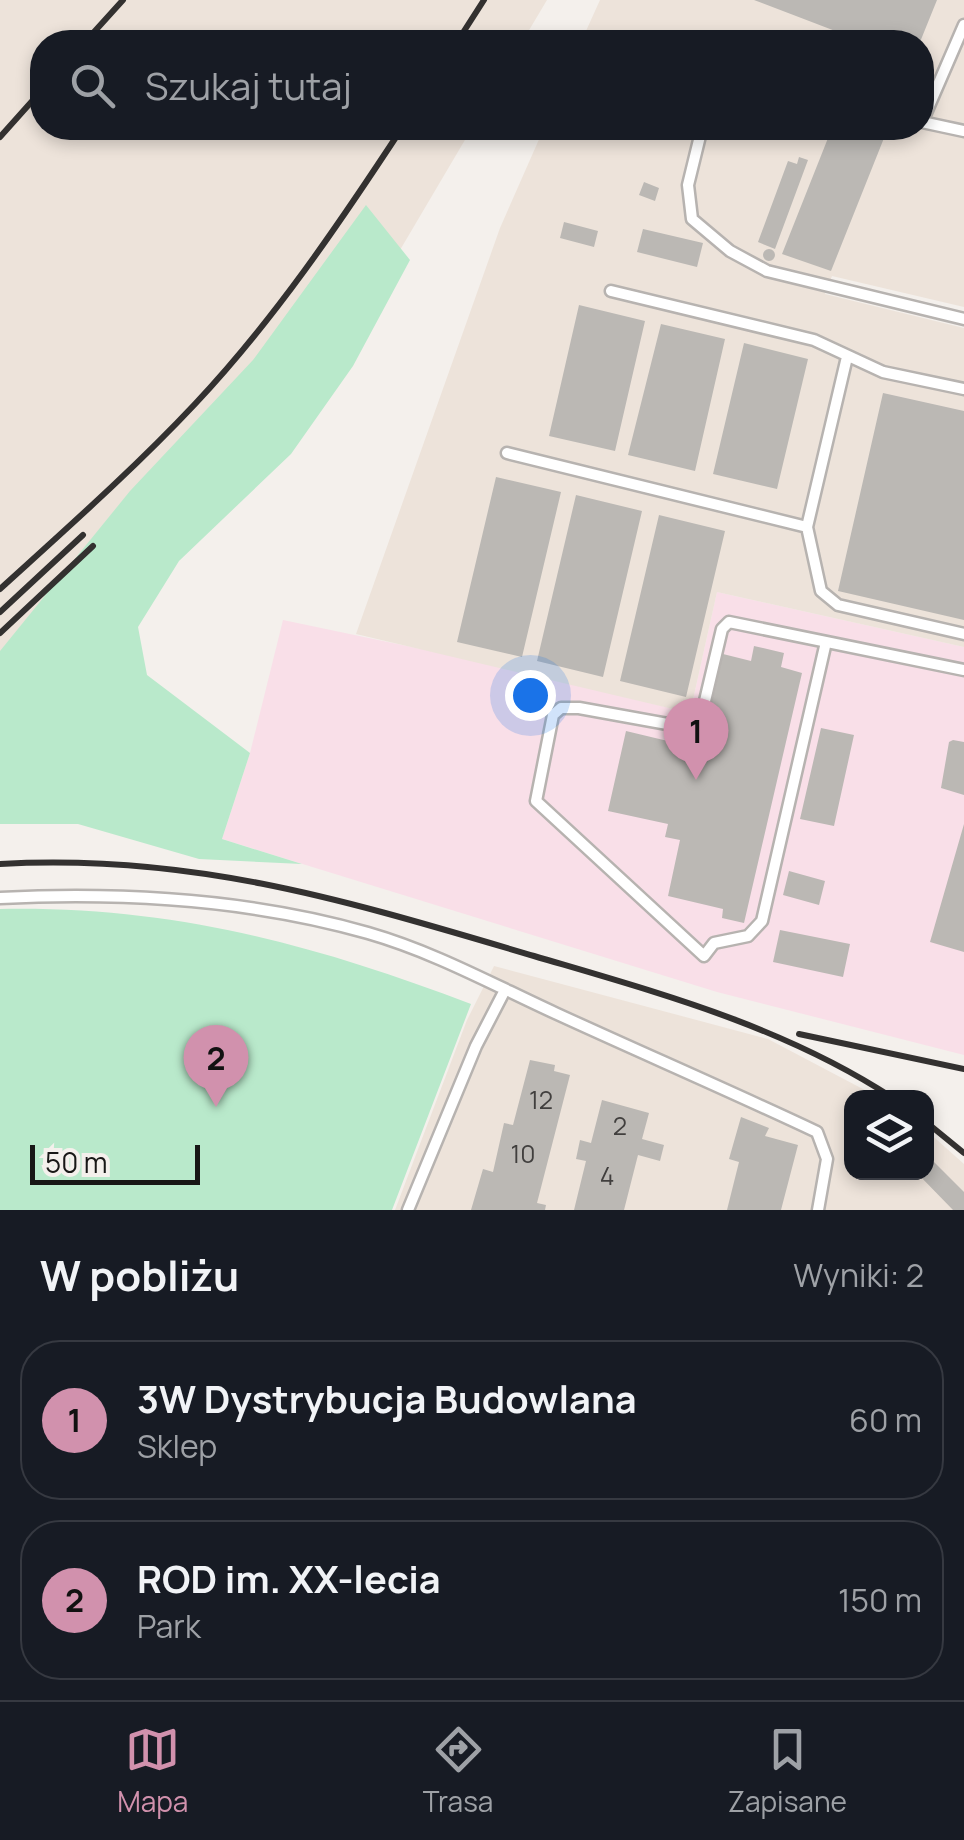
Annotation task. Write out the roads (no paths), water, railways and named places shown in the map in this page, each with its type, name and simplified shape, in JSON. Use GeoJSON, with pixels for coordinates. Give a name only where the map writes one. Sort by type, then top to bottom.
{"type":"FeatureCollection","features":[{"type":"Feature","properties":{"kind":"lane"},"geometry":{"type":"LineString","coordinates":[[934,94],[964,25]]}},
{"type":"Feature","properties":{"kind":"lane"},"geometry":{"type":"LineString","coordinates":[[934,125],[964,131]]}},
{"type":"Feature","properties":{"kind":"lane"},"geometry":{"type":"LineString","coordinates":[[699,140],[688,185],[692,219],[730,251],[768,271],[964,319]]}},
{"type":"Feature","properties":{"kind":"lane"},"geometry":{"type":"LineString","coordinates":[[611,291],[814,340],[883,372],[964,389]]}},
{"type":"Feature","properties":{"kind":"lane"},"geometry":{"type":"LineString","coordinates":[[847,357],[808,528],[821,592],[838,605],[964,634]]}},
{"type":"Feature","properties":{"kind":"lane"},"geometry":{"type":"LineString","coordinates":[[507,453],[808,528]]}},
{"type":"Feature","properties":{"kind":"lane"},"geometry":{"type":"LineString","coordinates":[[826,642],[762,921],[748,936],[714,943],[704,956],[536,801],[553,715],[562,708],[579,708],[695,729],[722,629],[729,622],[964,670]]}},
{"type":"Feature","properties":{"kind":"lane"},"geometry":{"type":"LineString","coordinates":[[0,898],[74,894],[252,906],[451,960],[505,990],[817,1132],[827,1159],[818,1210]]}},
{"type":"Feature","properties":{"kind":"lane"},"geometry":{"type":"LineString","coordinates":[[408,1210],[476,1046],[505,990]]}},
{"type":"Feature","properties":{"kind":"railway"},"geometry":{"type":"LineString","coordinates":[[96,30],[123,0]]}},
{"type":"Feature","properties":{"kind":"railway"},"geometry":{"type":"LineString","coordinates":[[465,30],[484,0]]}},
{"type":"Feature","properties":{"kind":"railway"},"geometry":{"type":"LineString","coordinates":[[0,137],[30,103]]}},
{"type":"Feature","properties":{"kind":"railway"},"geometry":{"type":"LineString","coordinates":[[0,589],[148,452],[224,372],[304,270],[394,140]]}},
{"type":"Feature","properties":{"kind":"railway"},"geometry":{"type":"LineString","coordinates":[[0,612],[83,535]]}},
{"type":"Feature","properties":{"kind":"railway"},"geometry":{"type":"LineString","coordinates":[[0,633],[93,546]]}},
{"type":"Feature","properties":{"kind":"railway"},"geometry":{"type":"LineString","coordinates":[[0,864],[140,866],[206,874],[336,900],[674,998],[764,1031],[880,1090]]}},
{"type":"Feature","properties":{"kind":"railway"},"geometry":{"type":"LineString","coordinates":[[799,1034],[964,1069]]}},
{"type":"Feature","properties":{"kind":"railway"},"geometry":{"type":"LineString","coordinates":[[934,1129],[964,1153]]}},
{"type":"Feature","properties":{"kind":"place","name":"3W Dystrybucja Budowlana"},"geometry":{"type":"Point","coordinates":[696,780]}},
{"type":"Feature","properties":{"kind":"place","name":"ROD im. XX-lecia"},"geometry":{"type":"Point","coordinates":[216,1107]}}]}
